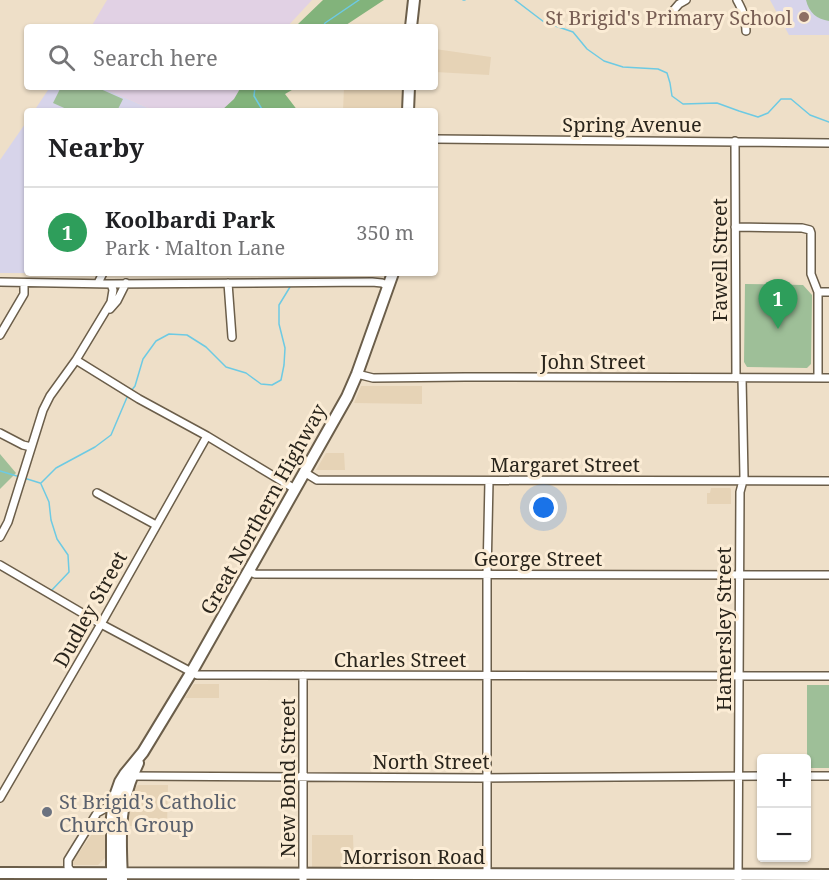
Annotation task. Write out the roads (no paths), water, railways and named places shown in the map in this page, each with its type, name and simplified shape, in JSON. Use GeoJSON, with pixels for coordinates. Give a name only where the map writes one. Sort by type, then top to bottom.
{"type":"FeatureCollection","features":[{"type":"Feature","properties":{"kind":"main road"},"geometry":{"type":"LineString","coordinates":[[411,24],[414,0]]}},
{"type":"Feature","properties":{"kind":"main road"},"geometry":{"type":"LineString","coordinates":[[408,108],[409,90]]}},
{"type":"Feature","properties":{"kind":"main road","name":"Great Northern Highway"},"geometry":{"type":"LineString","coordinates":[[117,877],[122,828],[117,791],[192,673],[347,397],[392,276]]}},
{"type":"Feature","properties":{"kind":"main road","name":"Morrison Road"},"geometry":{"type":"LineString","coordinates":[[0,873],[117,877],[466,874],[487,878],[510,874],[639,878],[829,875]]}},
{"type":"Feature","properties":{"kind":"street"},"geometry":{"type":"LineString","coordinates":[[673,11],[687,0]]}},
{"type":"Feature","properties":{"kind":"street"},"geometry":{"type":"LineString","coordinates":[[736,0],[743,11],[746,31]]}},
{"type":"Feature","properties":{"kind":"street","name":"Spring Avenue"},"geometry":{"type":"LineString","coordinates":[[438,139],[829,143]]}},
{"type":"Feature","properties":{"kind":"street","name":"Fawell Street"},"geometry":{"type":"LineString","coordinates":[[735,141],[739,378]]}},
{"type":"Feature","properties":{"kind":"street"},"geometry":{"type":"LineString","coordinates":[[735,227],[810,230],[811,274],[818,292],[818,378]]}},
{"type":"Feature","properties":{"kind":"street"},"geometry":{"type":"LineString","coordinates":[[98,283],[102,276]]}},
{"type":"Feature","properties":{"kind":"street"},"geometry":{"type":"LineString","coordinates":[[0,282],[111,284],[372,282],[389,286]]}},
{"type":"Feature","properties":{"kind":"street"},"geometry":{"type":"LineString","coordinates":[[228,282],[231,337]]}},
{"type":"Feature","properties":{"kind":"street"},"geometry":{"type":"LineString","coordinates":[[0,335],[2,326],[24,294],[24,283]]}},
{"type":"Feature","properties":{"kind":"street"},"geometry":{"type":"LineString","coordinates":[[102,318],[117,301],[126,283]]}},
{"type":"Feature","properties":{"kind":"street"},"geometry":{"type":"LineString","coordinates":[[0,537],[8,522],[43,410],[111,302],[113,290],[111,284]]}},
{"type":"Feature","properties":{"kind":"street"},"geometry":{"type":"LineString","coordinates":[[818,292],[829,292]]}},
{"type":"Feature","properties":{"kind":"street"},"geometry":{"type":"LineString","coordinates":[[76,360],[295,489]]}},
{"type":"Feature","properties":{"kind":"street","name":"John Street"},"geometry":{"type":"LineString","coordinates":[[357,374],[373,378],[829,378]]}},
{"type":"Feature","properties":{"kind":"street","name":"Hamersley Street"},"geometry":{"type":"LineString","coordinates":[[738,878],[740,492],[744,477],[739,378]]}},
{"type":"Feature","properties":{"kind":"street"},"geometry":{"type":"LineString","coordinates":[[0,433],[30,447]]}},
{"type":"Feature","properties":{"kind":"street","name":"Dudley Street"},"geometry":{"type":"LineString","coordinates":[[0,798],[207,436]]}},
{"type":"Feature","properties":{"kind":"street","name":"Margaret Street"},"geometry":{"type":"LineString","coordinates":[[304,472],[317,480],[829,481]]}},
{"type":"Feature","properties":{"kind":"street"},"geometry":{"type":"LineString","coordinates":[[487,878],[489,481]]}},
{"type":"Feature","properties":{"kind":"street"},"geometry":{"type":"LineString","coordinates":[[97,493],[156,525]]}},
{"type":"Feature","properties":{"kind":"street","name":"Charles Street"},"geometry":{"type":"LineString","coordinates":[[0,565],[101,624],[197,675],[829,676]]}},
{"type":"Feature","properties":{"kind":"street","name":"George Street"},"geometry":{"type":"LineString","coordinates":[[248,571],[255,574],[829,575]]}},
{"type":"Feature","properties":{"kind":"street","name":"New Bond Street"},"geometry":{"type":"LineString","coordinates":[[303,675],[303,877]]}},
{"type":"Feature","properties":{"kind":"street","name":"North Street"},"geometry":{"type":"LineString","coordinates":[[128,775],[487,778],[757,777]]}},
{"type":"Feature","properties":{"kind":"street"},"geometry":{"type":"LineString","coordinates":[[811,776],[829,776]]}},
{"type":"Feature","properties":{"kind":"street"},"geometry":{"type":"LineString","coordinates":[[73,874],[68,867],[68,860],[97,813],[100,810],[118,809]]}},
{"type":"Feature","properties":{"kind":"waterway"},"geometry":{"type":"LineString","coordinates":[[324,24],[359,0]]}},
{"type":"Feature","properties":{"kind":"waterway"},"geometry":{"type":"LineString","coordinates":[[515,0],[544,22],[573,32],[587,49],[604,61],[623,67],[658,69],[667,73],[672,96],[683,104],[717,103],[758,117],[768,113],[781,99],[791,99],[810,115],[829,122]]}},
{"type":"Feature","properties":{"kind":"waterway"},"geometry":{"type":"LineString","coordinates":[[255,90],[254,96],[261,108]]}},
{"type":"Feature","properties":{"kind":"waterway"},"geometry":{"type":"LineString","coordinates":[[131,391],[135,386],[143,359],[156,341],[169,334],[187,335],[206,347],[226,367],[246,373],[261,384],[272,385],[281,380],[285,348],[279,324],[279,305],[290,287]]}},
{"type":"Feature","properties":{"kind":"waterway"},"geometry":{"type":"LineString","coordinates":[[41,483],[56,468],[95,447],[111,435],[128,395]]}},
{"type":"Feature","properties":{"kind":"waterway"},"geometry":{"type":"LineString","coordinates":[[0,471],[20,477]]}},
{"type":"Feature","properties":{"kind":"waterway"},"geometry":{"type":"LineString","coordinates":[[24,478],[40,483]]}},
{"type":"Feature","properties":{"kind":"waterway"},"geometry":{"type":"LineString","coordinates":[[41,484],[49,502],[51,520],[57,539],[68,555],[69,572],[51,591]]}},
{"type":"Feature","properties":{"kind":"place","name":"St Brigid's Primary School"},"geometry":{"type":"Point","coordinates":[804,17]}},
{"type":"Feature","properties":{"kind":"place","name":"Koolbardi Park"},"geometry":{"type":"Point","coordinates":[778,329]}},
{"type":"Feature","properties":{"kind":"place","name":"St Brigid's Catholic Church Group"},"geometry":{"type":"Point","coordinates":[47,812]}}]}
